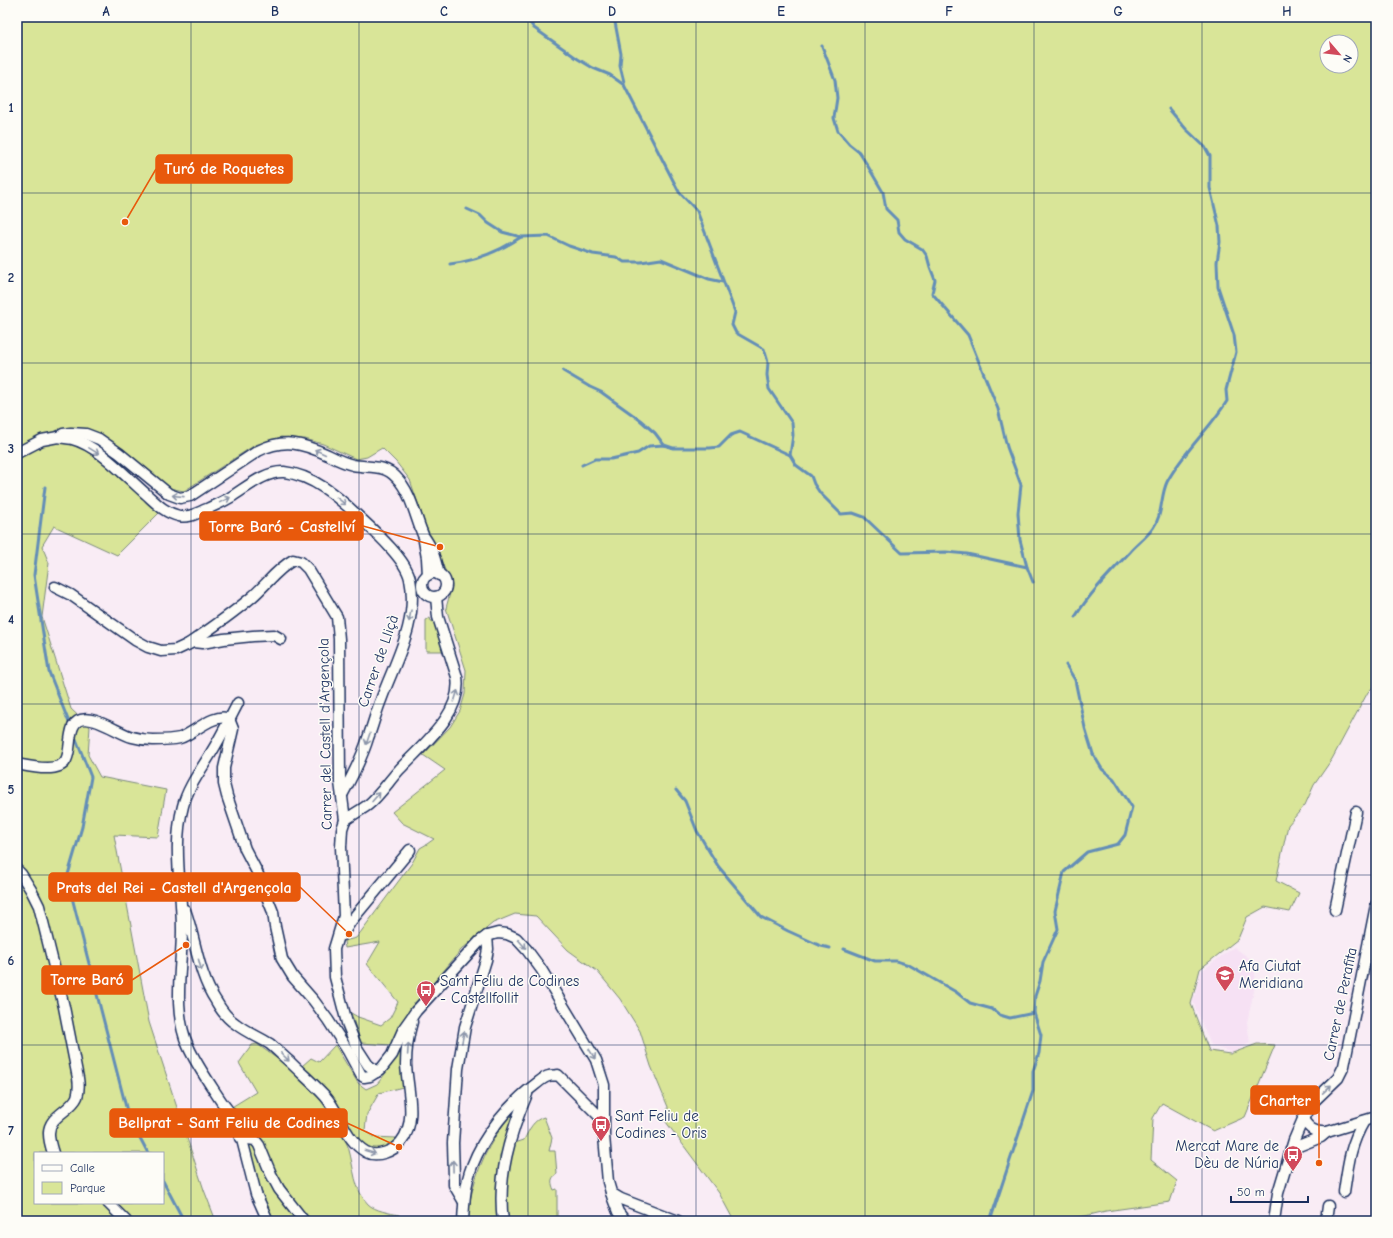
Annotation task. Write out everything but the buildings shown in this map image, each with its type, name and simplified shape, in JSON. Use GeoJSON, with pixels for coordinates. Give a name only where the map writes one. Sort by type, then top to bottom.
{"type":"FeatureCollection","features":[{"type":"Feature","properties":{"kind":"street"},"geometry":{"type":"LineString","coordinates":[[17,453],[42,440],[58,437],[63,434],[79,433],[93,436],[119,453],[169,494],[180,498],[190,496],[258,451],[276,444],[285,443],[302,445],[353,465],[376,466],[384,468],[394,474],[401,483],[413,508],[424,537],[433,552],[439,575],[444,580],[446,587],[442,594],[436,597],[429,596],[423,591],[422,584],[426,578],[432,574],[439,575]]}},
{"type":"Feature","properties":{"kind":"street","name":"Carrer de Lliçà"},"geometry":{"type":"LineString","coordinates":[[58,437],[72,439],[98,453],[167,512],[185,517],[195,515],[229,499],[258,480],[270,475],[283,472],[307,478],[334,495],[373,530],[398,556],[410,578],[412,610],[406,633],[363,751],[342,795]]}},
{"type":"Feature","properties":{"kind":"street"},"geometry":{"type":"LineString","coordinates":[[424,537],[427,558],[426,578]]}},
{"type":"Feature","properties":{"kind":"street","name":"Carrer del Castell d'Argençola"},"geometry":{"type":"LineString","coordinates":[[187,645],[243,604],[283,565],[293,560],[301,562],[308,569],[337,617],[339,639],[340,782],[345,820],[342,829],[341,847],[344,916],[334,948],[335,977],[347,1023],[357,1048],[368,1065],[377,1072]]}},
{"type":"Feature","properties":{"kind":"street"},"geometry":{"type":"LineString","coordinates":[[410,578],[426,578]]}},
{"type":"Feature","properties":{"kind":"street"},"geometry":{"type":"LineString","coordinates":[[55,587],[71,595],[135,640],[161,650],[171,651],[193,642],[202,643],[253,636],[274,635],[281,639]]}},
{"type":"Feature","properties":{"kind":"street"},"geometry":{"type":"LineString","coordinates":[[345,820],[369,804],[436,731],[448,716],[456,698],[458,687],[457,677],[438,617],[436,597]]}},
{"type":"Feature","properties":{"kind":"street"},"geometry":{"type":"LineString","coordinates":[[238,703],[211,754],[189,789],[183,806],[179,826],[177,844],[182,929],[179,992],[180,1012],[182,1027],[188,1046],[198,1067],[235,1118],[256,1194],[268,1221]]}},
{"type":"Feature","properties":{"kind":"street"},"geometry":{"type":"LineString","coordinates":[[17,764],[35,768],[61,766],[65,762],[68,755],[73,727],[77,721],[84,719],[100,722],[130,737],[151,740],[178,738],[190,734],[208,722],[218,718],[226,718],[229,720],[233,729],[224,768],[224,784],[245,849],[257,872],[273,912],[282,959],[292,977],[314,1001],[328,1020],[348,1051],[361,1075],[364,1077],[370,1076],[377,1072],[392,1055],[404,1028],[416,1011],[480,941],[488,936],[498,933],[507,934],[516,938],[541,969],[596,1060],[604,1085],[603,1120],[606,1162],[611,1193],[618,1212],[625,1221]]}},
{"type":"Feature","properties":{"kind":"street"},"geometry":{"type":"LineString","coordinates":[[1335,910],[1356,812]]}},
{"type":"Feature","properties":{"kind":"street"},"geometry":{"type":"LineString","coordinates":[[334,948],[351,922],[410,850]]}},
{"type":"Feature","properties":{"kind":"street"},"geometry":{"type":"LineString","coordinates":[[17,870],[31,890],[39,906],[64,1007],[78,1078],[79,1087],[77,1098],[51,1124],[48,1134],[53,1152]]}},
{"type":"Feature","properties":{"kind":"street"},"geometry":{"type":"LineString","coordinates":[[181,901],[193,935],[204,978],[208,988],[225,1014],[234,1024],[269,1044],[306,1077],[327,1098],[350,1137],[357,1145],[367,1152],[376,1154],[396,1147],[406,1134],[410,1112],[406,1064],[408,1040],[416,1011]]}},
{"type":"Feature","properties":{"kind":"street","name":"Carrer de Perafita"},"geometry":{"type":"LineString","coordinates":[[1274,1221],[1278,1193],[1291,1149],[1303,1119],[1311,1104],[1338,1078],[1344,1066],[1376,905]]}},
{"type":"Feature","properties":{"kind":"street"},"geometry":{"type":"LineString","coordinates":[[464,1202],[454,1185],[453,1143],[458,1069],[465,1027],[486,960],[488,936]]}},
{"type":"Feature","properties":{"kind":"street"},"geometry":{"type":"LineString","coordinates":[[463,1221],[465,1192],[472,1167],[486,1139],[511,1108],[530,1089],[550,1075],[558,1075],[603,1120]]}},
{"type":"Feature","properties":{"kind":"street"},"geometry":{"type":"LineString","coordinates":[[503,1221],[501,1193],[505,1162],[513,1128],[530,1089]]}},
{"type":"Feature","properties":{"kind":"street"},"geometry":{"type":"LineString","coordinates":[[1303,1119],[1307,1126],[1312,1130],[1327,1132],[1376,1117]]}},
{"type":"Feature","properties":{"kind":"street"},"geometry":{"type":"LineString","coordinates":[[1344,1192],[1350,1151],[1357,1132],[1364,1121]]}},
{"type":"Feature","properties":{"kind":"street"},"geometry":{"type":"LineString","coordinates":[[1291,1149],[1321,1137],[1327,1132]]}},
{"type":"Feature","properties":{"kind":"street"},"geometry":{"type":"LineString","coordinates":[[240,1138],[255,1140],[259,1145],[279,1189],[304,1221]]}},
{"type":"Feature","properties":{"kind":"street"},"geometry":{"type":"LineString","coordinates":[[611,1193],[621,1199],[678,1221]]}},
{"type":"Feature","properties":{"kind":"street"},"geometry":{"type":"LineString","coordinates":[[109,1204],[126,1221]]}},
{"type":"Feature","properties":{"kind":"street"},"geometry":{"type":"LineString","coordinates":[[1326,1221],[1328,1206]]}},
{"type":"Feature","properties":{"kind":"shaded area","name":"Afa Ciutat Meridiana"},"geometry":{"type":"Polygon","coordinates":[[[1234,947],[1253,961],[1256,982],[1247,1022],[1250,1043],[1232,1053],[1211,1045],[1193,1002],[1201,971],[1234,947]]]}},
{"type":"Feature","properties":{"kind":"green space"},"geometry":{"type":"Polygon","coordinates":[[[17,17],[1376,17],[1376,684],[1368,692],[1332,759],[1314,785],[1305,805],[1288,825],[1276,881],[1299,893],[1290,912],[1265,907],[1247,917],[1238,939],[1200,969],[1191,1004],[1209,1051],[1230,1054],[1257,1044],[1275,1045],[1245,1117],[1213,1131],[1162,1103],[1153,1118],[1151,1160],[1177,1181],[1170,1202],[1049,1221],[734,1221],[719,1193],[666,1122],[668,1107],[651,1066],[640,1031],[620,999],[597,971],[568,950],[536,916],[515,914],[493,923],[461,950],[411,1007],[391,1045],[361,1043],[351,1013],[381,1025],[390,1018],[398,1002],[367,964],[380,942],[345,948],[344,941],[356,938],[412,863],[420,848],[434,839],[402,823],[392,812],[445,770],[423,755],[450,727],[460,711],[465,694],[466,670],[446,608],[452,586],[425,524],[410,480],[396,462],[382,448],[367,457],[356,459],[323,444],[305,439],[281,437],[255,445],[184,491],[169,488],[130,456],[118,477],[159,513],[117,555],[54,526],[42,546],[49,563],[42,617],[71,709],[90,727],[88,755],[100,777],[166,790],[158,837],[114,835],[149,1022],[204,1190],[216,1221],[17,1221],[17,17]]]}},
{"type":"Feature","properties":{"kind":"green space"},"geometry":{"type":"Polygon","coordinates":[[[430,618],[431,621],[434,621],[443,651],[426,651],[426,620],[430,618]]]}},
{"type":"Feature","properties":{"kind":"green space"},"geometry":{"type":"Polygon","coordinates":[[[257,1044],[298,1076],[324,1104],[346,1141],[357,1186],[363,1198],[368,1204],[375,1208],[399,1215],[403,1221],[314,1221],[310,1219],[298,1206],[279,1178],[261,1138],[243,1123],[230,1108],[256,1092],[239,1063],[252,1045],[257,1044]]]}},
{"type":"Feature","properties":{"kind":"green space"},"geometry":{"type":"Polygon","coordinates":[[[335,1045],[358,1083],[366,1089],[377,1084],[401,1051],[403,1087],[379,1093],[367,1114],[365,1130],[374,1137],[396,1138],[386,1148],[371,1149],[360,1144],[320,1084],[302,1066],[311,1058],[319,1062],[335,1045]]]}},
{"type":"Feature","properties":{"kind":"green space"},"geometry":{"type":"Polygon","coordinates":[[[518,1108],[512,1144],[524,1140],[534,1123],[540,1118],[544,1117],[552,1138],[549,1151],[555,1151],[557,1174],[553,1177],[552,1183],[554,1190],[557,1189],[557,1221],[467,1221],[470,1199],[484,1157],[500,1129],[518,1108]]]}},
{"type":"Feature","properties":{"kind":"green space"},"geometry":{"type":"Polygon","coordinates":[[[252,1143],[256,1148],[281,1201],[297,1221],[273,1221],[268,1213],[258,1184],[248,1145],[252,1143]]]}},
{"type":"Feature","properties":{"kind":"waterway"},"geometry":{"type":"LineString","coordinates":[[526,17],[534,28],[578,59],[593,68],[610,75],[624,85],[679,192],[697,211],[735,312],[732,325],[736,333],[764,349],[768,362],[767,375],[769,389],[792,423],[793,435],[790,455],[796,465],[811,476],[820,493],[841,514],[853,513],[864,517],[902,553],[946,552],[967,554],[1027,567]]}},
{"type":"Feature","properties":{"kind":"waterway"},"geometry":{"type":"LineString","coordinates":[[614,17],[621,54],[620,66],[624,85]]}},
{"type":"Feature","properties":{"kind":"waterway"},"geometry":{"type":"LineString","coordinates":[[822,46],[835,80],[837,98],[834,118],[838,131],[849,144],[859,152],[866,163],[883,192],[886,209],[897,220],[899,232],[905,239],[922,249],[927,256],[935,280],[932,293],[968,335],[998,409],[1007,447],[1021,485],[1018,513],[1020,540],[1027,567],[1033,582]]}},
{"type":"Feature","properties":{"kind":"waterway"},"geometry":{"type":"LineString","coordinates":[[1075,617],[1101,583],[1153,528],[1160,512],[1167,482],[1173,471],[1227,401],[1226,390],[1236,352],[1234,335],[1218,287],[1217,262],[1220,242],[1219,226],[1210,188],[1210,156],[1205,147],[1186,129],[1169,109]]}},
{"type":"Feature","properties":{"kind":"waterway"},"geometry":{"type":"LineString","coordinates":[[467,209],[480,215],[488,223],[502,232],[521,237],[548,236],[569,246],[593,254],[616,257],[624,262],[641,262],[661,259],[709,279],[723,282]]}},
{"type":"Feature","properties":{"kind":"waterway"},"geometry":{"type":"LineString","coordinates":[[450,264],[487,255],[505,247],[521,237]]}},
{"type":"Feature","properties":{"kind":"waterway"},"geometry":{"type":"LineString","coordinates":[[563,371],[601,392],[640,420],[655,433],[664,445]]}},
{"type":"Feature","properties":{"kind":"waterway"},"geometry":{"type":"LineString","coordinates":[[582,465],[595,459],[611,459],[638,453],[649,446],[664,445],[673,448],[719,447],[731,435],[740,432],[790,455]]}},
{"type":"Feature","properties":{"kind":"waterway"},"geometry":{"type":"LineString","coordinates":[[45,487],[34,575],[49,672],[70,725]]}},
{"type":"Feature","properties":{"kind":"waterway"},"geometry":{"type":"LineString","coordinates":[[990,1221],[1033,1091],[1033,1071],[1039,1053],[1041,1035],[1034,1013],[1035,996],[1040,981],[1043,962],[1058,929],[1055,911],[1064,872],[1087,852],[1118,844],[1125,835],[1132,807],[1114,779],[1102,769],[1093,754],[1085,728],[1075,680],[1066,665]]}},
{"type":"Feature","properties":{"kind":"waterway"},"geometry":{"type":"LineString","coordinates":[[74,734],[91,777],[82,827],[67,878],[128,1115],[147,1152]]}},
{"type":"Feature","properties":{"kind":"waterway"},"geometry":{"type":"LineString","coordinates":[[676,790],[685,801],[697,831],[718,866],[761,917],[821,946],[830,948]]}},
{"type":"Feature","properties":{"kind":"waterway"},"geometry":{"type":"LineString","coordinates":[[844,949],[875,961],[896,961],[909,965],[956,992],[970,1003],[992,1009],[1000,1015],[1010,1018],[1034,1013]]}},
{"type":"Feature","properties":{"kind":"waterway"},"geometry":{"type":"LineString","coordinates":[[164,1183],[184,1221]]}},
{"type":"Feature","properties":{"kind":"place","name":"Turó de Roquetes"},"geometry":{"type":"Point","coordinates":[125,222]}},
{"type":"Feature","properties":{"kind":"place","name":"Torre Baró - Castellví"},"geometry":{"type":"Point","coordinates":[440,547]}},
{"type":"Feature","properties":{"kind":"place","name":"Prats del Rei - Castell d'Argençola"},"geometry":{"type":"Point","coordinates":[349,934]}},
{"type":"Feature","properties":{"kind":"place","name":"Torre Baró"},"geometry":{"type":"Point","coordinates":[186,945]}},
{"type":"Feature","properties":{"kind":"place","name":"Afa Ciutat Meridiana"},"geometry":{"type":"Point","coordinates":[1225,992]}},
{"type":"Feature","properties":{"kind":"place","name":"Sant Feliu de Codines - Castellfollit"},"geometry":{"type":"Point","coordinates":[426,1007]}},
{"type":"Feature","properties":{"kind":"place","name":"Sant Feliu de Codines - Oris"},"geometry":{"type":"Point","coordinates":[601,1142]}},
{"type":"Feature","properties":{"kind":"place","name":"Bellprat - Sant Feliu de Codines"},"geometry":{"type":"Point","coordinates":[399,1147]}},
{"type":"Feature","properties":{"kind":"place","name":"Charter"},"geometry":{"type":"Point","coordinates":[1319,1163]}},
{"type":"Feature","properties":{"kind":"place","name":"Mercat Mare de Dèu de Núria"},"geometry":{"type":"Point","coordinates":[1293,1172]}}]}
